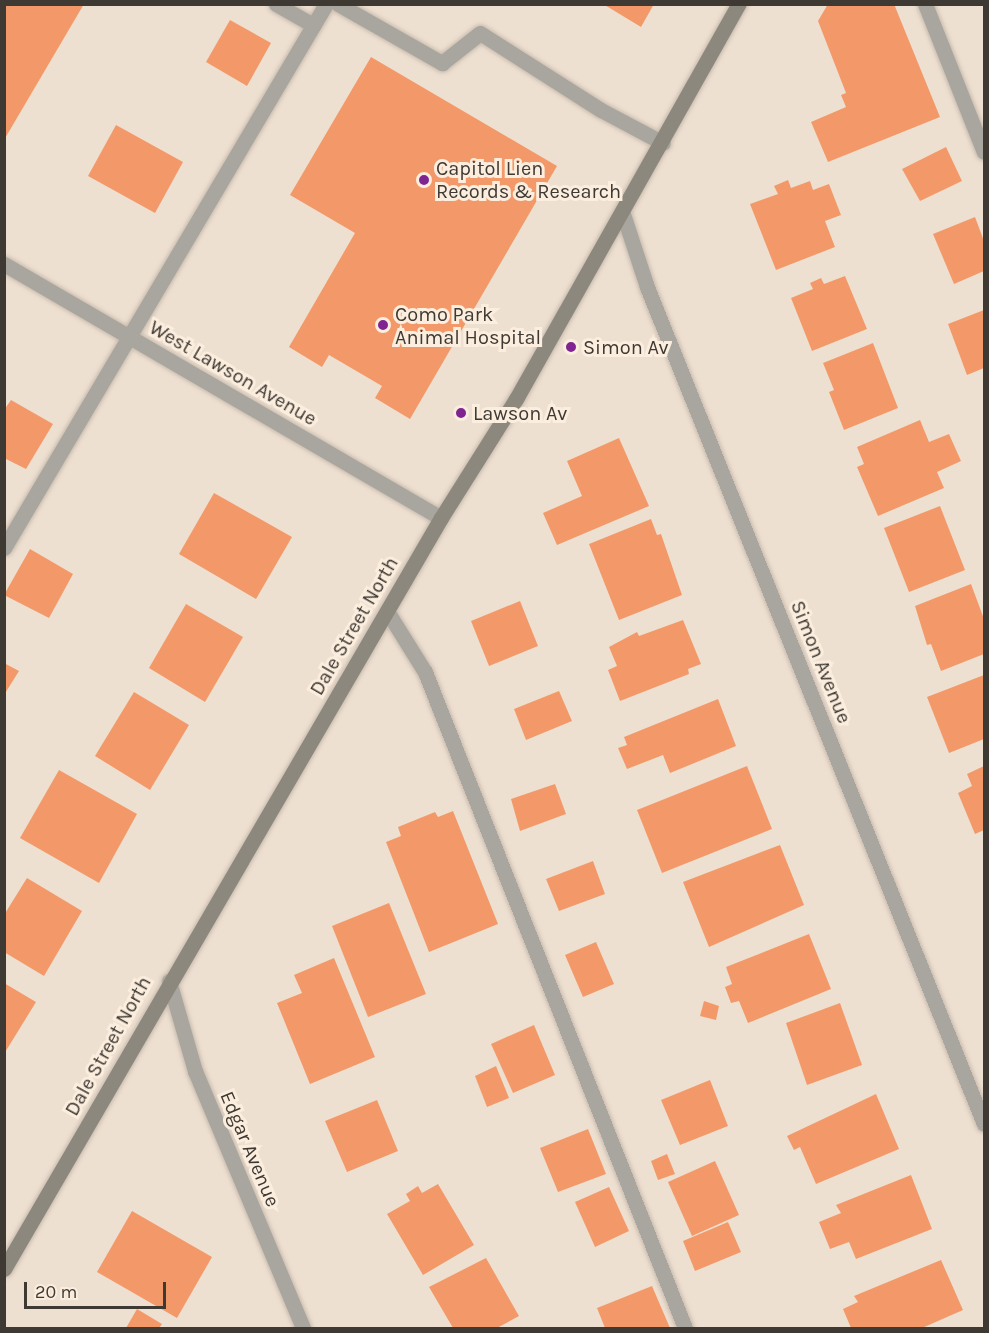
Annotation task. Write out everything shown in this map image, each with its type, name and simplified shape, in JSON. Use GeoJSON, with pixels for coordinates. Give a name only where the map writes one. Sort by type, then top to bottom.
{"type":"FeatureCollection","features":[{"type":"Feature","properties":{"kind":"main road","name":"Dale Street North"},"geometry":{"type":"LineString","coordinates":[[4,1269],[169,981],[441,518],[516,399],[623,214],[739,4]]}},
{"type":"Feature","properties":{"kind":"street"},"geometry":{"type":"LineString","coordinates":[[276,4],[313,25]]}},
{"type":"Feature","properties":{"kind":"street"},"geometry":{"type":"LineString","coordinates":[[4,548],[131,338],[326,4]]}},
{"type":"Feature","properties":{"kind":"street"},"geometry":{"type":"LineString","coordinates":[[338,4],[442,63],[480,33],[601,110],[663,143]]}},
{"type":"Feature","properties":{"kind":"street"},"geometry":{"type":"LineString","coordinates":[[925,4],[984,152]]}},
{"type":"Feature","properties":{"kind":"street","name":"Simon Avenue"},"geometry":{"type":"LineString","coordinates":[[623,214],[647,287],[984,1124]]}},
{"type":"Feature","properties":{"kind":"street","name":"West Lawson Avenue"},"geometry":{"type":"LineString","coordinates":[[4,264],[441,518]]}},
{"type":"Feature","properties":{"kind":"street"},"geometry":{"type":"LineString","coordinates":[[387,611],[425,672],[685,1329]]}},
{"type":"Feature","properties":{"kind":"street","name":"Edgar Avenue"},"geometry":{"type":"LineString","coordinates":[[169,981],[195,1071],[303,1329]]}},
{"type":"Feature","properties":{"kind":"building"},"geometry":{"type":"Polygon","coordinates":[[[4,4],[84,4],[4,140],[4,4]]]}},
{"type":"Feature","properties":{"kind":"building"},"geometry":{"type":"Polygon","coordinates":[[[603,4],[654,4],[641,27],[603,4]]]}},
{"type":"Feature","properties":{"kind":"building"},"geometry":{"type":"Polygon","coordinates":[[[828,4],[894,4],[940,117],[828,162],[811,122],[846,107],[841,95],[846,93],[818,21],[828,4]]]}},
{"type":"Feature","properties":{"kind":"building"},"geometry":{"type":"Polygon","coordinates":[[[230,20],[271,43],[247,86],[206,62],[230,20]]]}},
{"type":"Feature","properties":{"kind":"building","name":"Capitol Lien Records & Research"},"geometry":{"type":"Polygon","coordinates":[[[371,57],[557,166],[410,419],[375,398],[382,386],[329,355],[322,367],[289,347],[355,233],[290,195],[371,57]]]}},
{"type":"Feature","properties":{"kind":"building"},"geometry":{"type":"Polygon","coordinates":[[[116,125],[183,162],[155,213],[88,176],[116,125]]]}},
{"type":"Feature","properties":{"kind":"building"},"geometry":{"type":"Polygon","coordinates":[[[946,147],[962,181],[920,201],[902,169],[946,147]]]}},
{"type":"Feature","properties":{"kind":"building"},"geometry":{"type":"Polygon","coordinates":[[[788,180],[791,188],[810,181],[813,190],[829,184],[841,215],[825,221],[835,247],[776,270],[750,204],[778,194],[774,186],[788,180]]]}},
{"type":"Feature","properties":{"kind":"building"},"geometry":{"type":"Polygon","coordinates":[[[975,217],[984,241],[984,271],[954,284],[933,234],[975,217]]]}},
{"type":"Feature","properties":{"kind":"building"},"geometry":{"type":"Polygon","coordinates":[[[845,276],[867,329],[812,351],[791,298],[813,289],[810,283],[821,278],[824,284],[845,276]]]}},
{"type":"Feature","properties":{"kind":"building"},"geometry":{"type":"Polygon","coordinates":[[[984,310],[984,368],[967,375],[948,324],[984,310]]]}},
{"type":"Feature","properties":{"kind":"building"},"geometry":{"type":"Polygon","coordinates":[[[873,343],[898,408],[844,430],[829,392],[834,390],[823,363],[873,343]]]}},
{"type":"Feature","properties":{"kind":"building"},"geometry":{"type":"Polygon","coordinates":[[[11,400],[53,424],[26,469],[4,458],[4,410],[11,400]]]}},
{"type":"Feature","properties":{"kind":"building"},"geometry":{"type":"Polygon","coordinates":[[[920,420],[929,442],[949,434],[961,461],[937,472],[944,488],[878,516],[857,467],[864,464],[857,447],[920,420]]]}},
{"type":"Feature","properties":{"kind":"building"},"geometry":{"type":"Polygon","coordinates":[[[619,438],[649,506],[557,545],[543,513],[582,496],[567,461],[619,438]]]}},
{"type":"Feature","properties":{"kind":"building"},"geometry":{"type":"Polygon","coordinates":[[[214,493],[292,537],[256,599],[179,554],[214,493]]]}},
{"type":"Feature","properties":{"kind":"building"},"geometry":{"type":"Polygon","coordinates":[[[940,506],[965,570],[909,592],[884,528],[940,506]]]}},
{"type":"Feature","properties":{"kind":"building"},"geometry":{"type":"Polygon","coordinates":[[[651,519],[657,535],[661,534],[682,595],[619,620],[589,544],[651,519]]]}},
{"type":"Feature","properties":{"kind":"building"},"geometry":{"type":"Polygon","coordinates":[[[30,549],[73,574],[49,618],[4,595],[30,549]]]}},
{"type":"Feature","properties":{"kind":"building"},"geometry":{"type":"Polygon","coordinates":[[[971,584],[984,619],[984,654],[941,671],[931,644],[927,645],[915,606],[971,584]]]}},
{"type":"Feature","properties":{"kind":"building"},"geometry":{"type":"Polygon","coordinates":[[[520,601],[538,646],[489,666],[471,621],[520,601]]]}},
{"type":"Feature","properties":{"kind":"building"},"geometry":{"type":"Polygon","coordinates":[[[186,604],[243,637],[205,702],[149,668],[186,604]]]}},
{"type":"Feature","properties":{"kind":"building"},"geometry":{"type":"Polygon","coordinates":[[[683,620],[701,664],[688,669],[689,674],[620,701],[608,670],[617,666],[609,647],[637,632],[639,636],[683,620]]]}},
{"type":"Feature","properties":{"kind":"building"},"geometry":{"type":"Polygon","coordinates":[[[4,663],[19,671],[4,695],[4,663]]]}},
{"type":"Feature","properties":{"kind":"building"},"geometry":{"type":"Polygon","coordinates":[[[984,675],[984,739],[949,753],[927,697],[984,675]]]}},
{"type":"Feature","properties":{"kind":"building"},"geometry":{"type":"Polygon","coordinates":[[[559,691],[572,721],[526,740],[514,709],[559,691]]]}},
{"type":"Feature","properties":{"kind":"building"},"geometry":{"type":"Polygon","coordinates":[[[134,692],[189,725],[150,790],[95,756],[134,692]]]}},
{"type":"Feature","properties":{"kind":"building"},"geometry":{"type":"Polygon","coordinates":[[[718,699],[736,746],[670,773],[663,755],[627,769],[618,748],[627,745],[624,737],[718,699]]]}},
{"type":"Feature","properties":{"kind":"building"},"geometry":{"type":"Polygon","coordinates":[[[747,766],[772,829],[662,873],[637,810],[747,766]]]}},
{"type":"Feature","properties":{"kind":"building"},"geometry":{"type":"Polygon","coordinates":[[[984,766],[984,830],[975,834],[958,793],[972,786],[967,774],[984,766]]]}},
{"type":"Feature","properties":{"kind":"building"},"geometry":{"type":"Polygon","coordinates":[[[59,770],[137,814],[99,883],[20,838],[59,770]]]}},
{"type":"Feature","properties":{"kind":"building"},"geometry":{"type":"Polygon","coordinates":[[[555,784],[566,814],[520,831],[511,799],[555,784]]]}},
{"type":"Feature","properties":{"kind":"building"},"geometry":{"type":"Polygon","coordinates":[[[453,811],[498,924],[429,952],[386,842],[401,836],[398,827],[435,812],[438,817],[453,811]]]}},
{"type":"Feature","properties":{"kind":"building"},"geometry":{"type":"Polygon","coordinates":[[[780,845],[804,905],[709,947],[683,882],[780,845]]]}},
{"type":"Feature","properties":{"kind":"building"},"geometry":{"type":"Polygon","coordinates":[[[593,861],[605,894],[559,911],[546,879],[593,861]]]}},
{"type":"Feature","properties":{"kind":"building"},"geometry":{"type":"Polygon","coordinates":[[[27,878],[82,911],[44,976],[4,952],[4,915],[27,878]]]}},
{"type":"Feature","properties":{"kind":"building"},"geometry":{"type":"Polygon","coordinates":[[[389,903],[426,994],[368,1017],[332,926],[389,903]]]}},
{"type":"Feature","properties":{"kind":"building"},"geometry":{"type":"Polygon","coordinates":[[[809,934],[831,989],[748,1023],[739,1001],[731,1003],[725,987],[732,984],[726,967],[809,934]]]}},
{"type":"Feature","properties":{"kind":"building"},"geometry":{"type":"Polygon","coordinates":[[[596,942],[614,984],[583,997],[565,955],[596,942]]]}},
{"type":"Feature","properties":{"kind":"building"},"geometry":{"type":"Polygon","coordinates":[[[334,958],[375,1057],[310,1084],[277,1003],[302,993],[294,975],[334,958]]]}},
{"type":"Feature","properties":{"kind":"building"},"geometry":{"type":"Polygon","coordinates":[[[4,983],[36,1002],[4,1054],[4,983]]]}},
{"type":"Feature","properties":{"kind":"building"},"geometry":{"type":"Polygon","coordinates":[[[704,1001],[719,1006],[716,1020],[700,1016],[704,1001]]]}},
{"type":"Feature","properties":{"kind":"building"},"geometry":{"type":"Polygon","coordinates":[[[840,1003],[862,1065],[807,1085],[786,1023],[840,1003]]]}},
{"type":"Feature","properties":{"kind":"building"},"geometry":{"type":"Polygon","coordinates":[[[534,1025],[555,1075],[513,1093],[491,1044],[534,1025]]]}},
{"type":"Feature","properties":{"kind":"building"},"geometry":{"type":"Polygon","coordinates":[[[496,1066],[509,1098],[487,1107],[475,1076],[496,1066]]]}},
{"type":"Feature","properties":{"kind":"building"},"geometry":{"type":"Polygon","coordinates":[[[710,1080],[728,1126],[680,1145],[661,1100],[710,1080]]]}},
{"type":"Feature","properties":{"kind":"building"},"geometry":{"type":"Polygon","coordinates":[[[876,1094],[899,1149],[816,1184],[800,1147],[794,1150],[787,1136],[876,1094]]]}},
{"type":"Feature","properties":{"kind":"building"},"geometry":{"type":"Polygon","coordinates":[[[377,1100],[398,1151],[347,1172],[325,1121],[377,1100]]]}},
{"type":"Feature","properties":{"kind":"building"},"geometry":{"type":"Polygon","coordinates":[[[588,1129],[606,1174],[558,1192],[540,1148],[588,1129]]]}},
{"type":"Feature","properties":{"kind":"building"},"geometry":{"type":"Polygon","coordinates":[[[667,1154],[675,1174],[658,1180],[651,1161],[667,1154]]]}},
{"type":"Feature","properties":{"kind":"building"},"geometry":{"type":"Polygon","coordinates":[[[715,1161],[739,1215],[692,1236],[668,1182],[715,1161]]]}},
{"type":"Feature","properties":{"kind":"building"},"geometry":{"type":"Polygon","coordinates":[[[911,1175],[932,1229],[856,1259],[849,1242],[830,1249],[819,1222],[841,1213],[836,1205],[911,1175]]]}},
{"type":"Feature","properties":{"kind":"building"},"geometry":{"type":"Polygon","coordinates":[[[438,1184],[474,1245],[423,1275],[387,1214],[410,1201],[406,1194],[418,1186],[422,1193],[438,1184]]]}},
{"type":"Feature","properties":{"kind":"building"},"geometry":{"type":"Polygon","coordinates":[[[609,1187],[629,1231],[595,1247],[575,1202],[609,1187]]]}},
{"type":"Feature","properties":{"kind":"building"},"geometry":{"type":"Polygon","coordinates":[[[132,1211],[212,1257],[177,1318],[97,1272],[132,1211]]]}},
{"type":"Feature","properties":{"kind":"building"},"geometry":{"type":"Polygon","coordinates":[[[728,1222],[741,1252],[695,1271],[683,1241],[728,1222]]]}},
{"type":"Feature","properties":{"kind":"building"},"geometry":{"type":"Polygon","coordinates":[[[486,1258],[519,1316],[497,1328],[453,1328],[429,1287],[486,1258]]]}},
{"type":"Feature","properties":{"kind":"building"},"geometry":{"type":"Polygon","coordinates":[[[941,1260],[963,1310],[922,1328],[851,1328],[843,1309],[858,1302],[854,1296],[941,1260]]]}},
{"type":"Feature","properties":{"kind":"building"},"geometry":{"type":"Polygon","coordinates":[[[652,1286],[670,1328],[605,1328],[597,1308],[652,1286]]]}},
{"type":"Feature","properties":{"kind":"building"},"geometry":{"type":"Polygon","coordinates":[[[137,1309],[162,1324],[159,1328],[126,1328],[137,1309]]]}},
{"type":"Feature","properties":{"kind":"place","name":"Capitol Lien Records & Research"},"geometry":{"type":"Point","coordinates":[424,180]}},
{"type":"Feature","properties":{"kind":"place","name":"Como Park Animal Hospital"},"geometry":{"type":"Point","coordinates":[383,325]}},
{"type":"Feature","properties":{"kind":"place","name":"Simon Av"},"geometry":{"type":"Point","coordinates":[571,347]}},
{"type":"Feature","properties":{"kind":"place","name":"Lawson Av"},"geometry":{"type":"Point","coordinates":[461,413]}}]}
